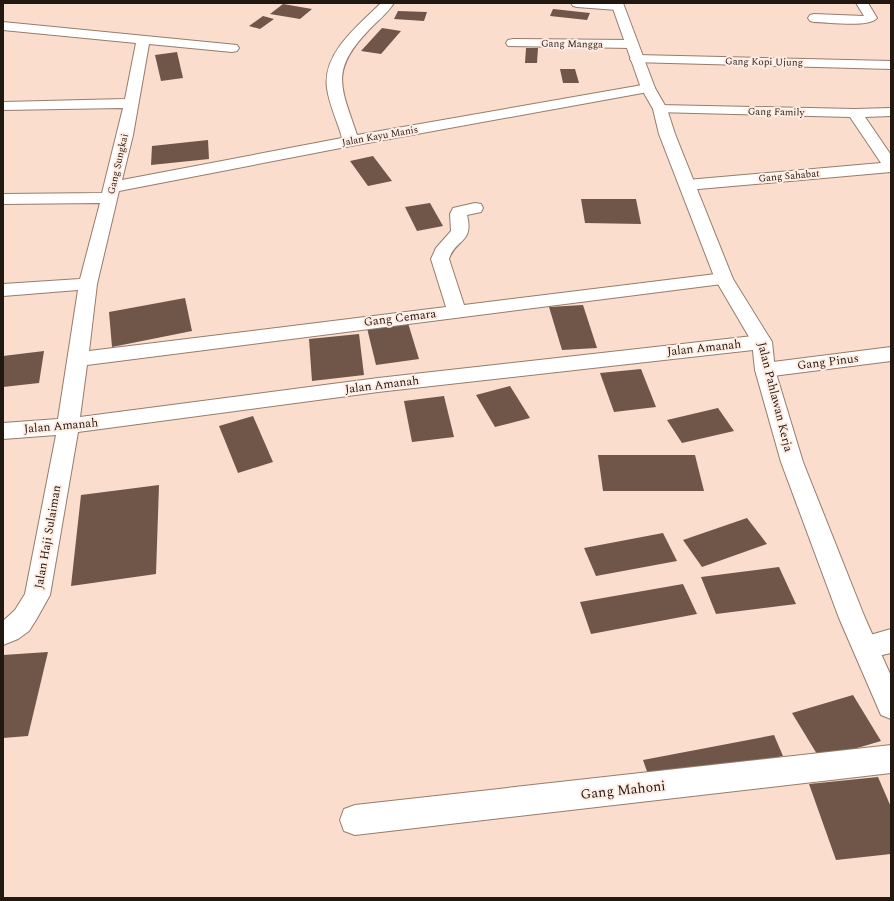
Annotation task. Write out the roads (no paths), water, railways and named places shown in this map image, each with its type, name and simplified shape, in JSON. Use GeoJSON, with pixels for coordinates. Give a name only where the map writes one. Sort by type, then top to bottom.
{"type":"FeatureCollection","features":[{"type":"Feature","properties":{"kind":"street"},"geometry":{"type":"LineString","coordinates":[[351,141],[334,88],[334,76],[344,51],[388,3]]}},
{"type":"Feature","properties":{"kind":"street"},"geometry":{"type":"LineString","coordinates":[[577,3],[617,5]]}},
{"type":"Feature","properties":{"kind":"street"},"geometry":{"type":"LineString","coordinates":[[814,18],[865,20],[871,18],[862,3]]}},
{"type":"Feature","properties":{"kind":"street","name":"Jalan Pahlawan Kerja"},"geometry":{"type":"LineString","coordinates":[[617,5],[648,88],[660,109],[667,134],[724,279],[762,342],[765,370],[792,462],[852,618],[891,706]]}},
{"type":"Feature","properties":{"kind":"street"},"geometry":{"type":"LineString","coordinates":[[3,26],[232,48]]}},
{"type":"Feature","properties":{"kind":"street","name":"Gang Sungkai"},"geometry":{"type":"LineString","coordinates":[[68,426],[88,284],[111,193],[143,40]]}},
{"type":"Feature","properties":{"kind":"street","name":"Gang Mangga"},"geometry":{"type":"LineString","coordinates":[[513,43],[634,52]]}},
{"type":"Feature","properties":{"kind":"street","name":"Gang Kopi Ujung"},"geometry":{"type":"LineString","coordinates":[[634,52],[891,65]]}},
{"type":"Feature","properties":{"kind":"street","name":"Jalan Kayu Manis"},"geometry":{"type":"LineString","coordinates":[[3,199],[111,193],[351,141],[648,88]]}},
{"type":"Feature","properties":{"kind":"street"},"geometry":{"type":"LineString","coordinates":[[3,106],[131,103]]}},
{"type":"Feature","properties":{"kind":"street","name":"Gang Family"},"geometry":{"type":"LineString","coordinates":[[660,109],[855,113],[891,112]]}},
{"type":"Feature","properties":{"kind":"street"},"geometry":{"type":"LineString","coordinates":[[855,113],[891,167]]}},
{"type":"Feature","properties":{"kind":"street","name":"Gang Sahabat"},"geometry":{"type":"LineString","coordinates":[[688,185],[891,167]]}},
{"type":"Feature","properties":{"kind":"street"},"geometry":{"type":"LineString","coordinates":[[458,311],[440,259],[441,252],[460,235],[462,224],[458,214],[462,211],[475,208]]}},
{"type":"Feature","properties":{"kind":"street","name":"Gang Cemara"},"geometry":{"type":"LineString","coordinates":[[77,359],[724,279]]}},
{"type":"Feature","properties":{"kind":"street"},"geometry":{"type":"LineString","coordinates":[[3,290],[88,284]]}},
{"type":"Feature","properties":{"kind":"street","name":"Jalan Amanah"},"geometry":{"type":"LineString","coordinates":[[3,431],[68,426],[378,385],[762,342]]}},
{"type":"Feature","properties":{"kind":"street","name":"Gang Pinus"},"geometry":{"type":"LineString","coordinates":[[765,370],[891,354]]}},
{"type":"Feature","properties":{"kind":"street","name":"Jalan Haji Sulaiman"},"geometry":{"type":"LineString","coordinates":[[3,634],[20,623],[37,595],[68,426]]}},
{"type":"Feature","properties":{"kind":"street"},"geometry":{"type":"LineString","coordinates":[[865,647],[891,641]]}},
{"type":"Feature","properties":{"kind":"street","name":"Gang Mahoni"},"geometry":{"type":"LineString","coordinates":[[355,820],[891,759]]}}]}
